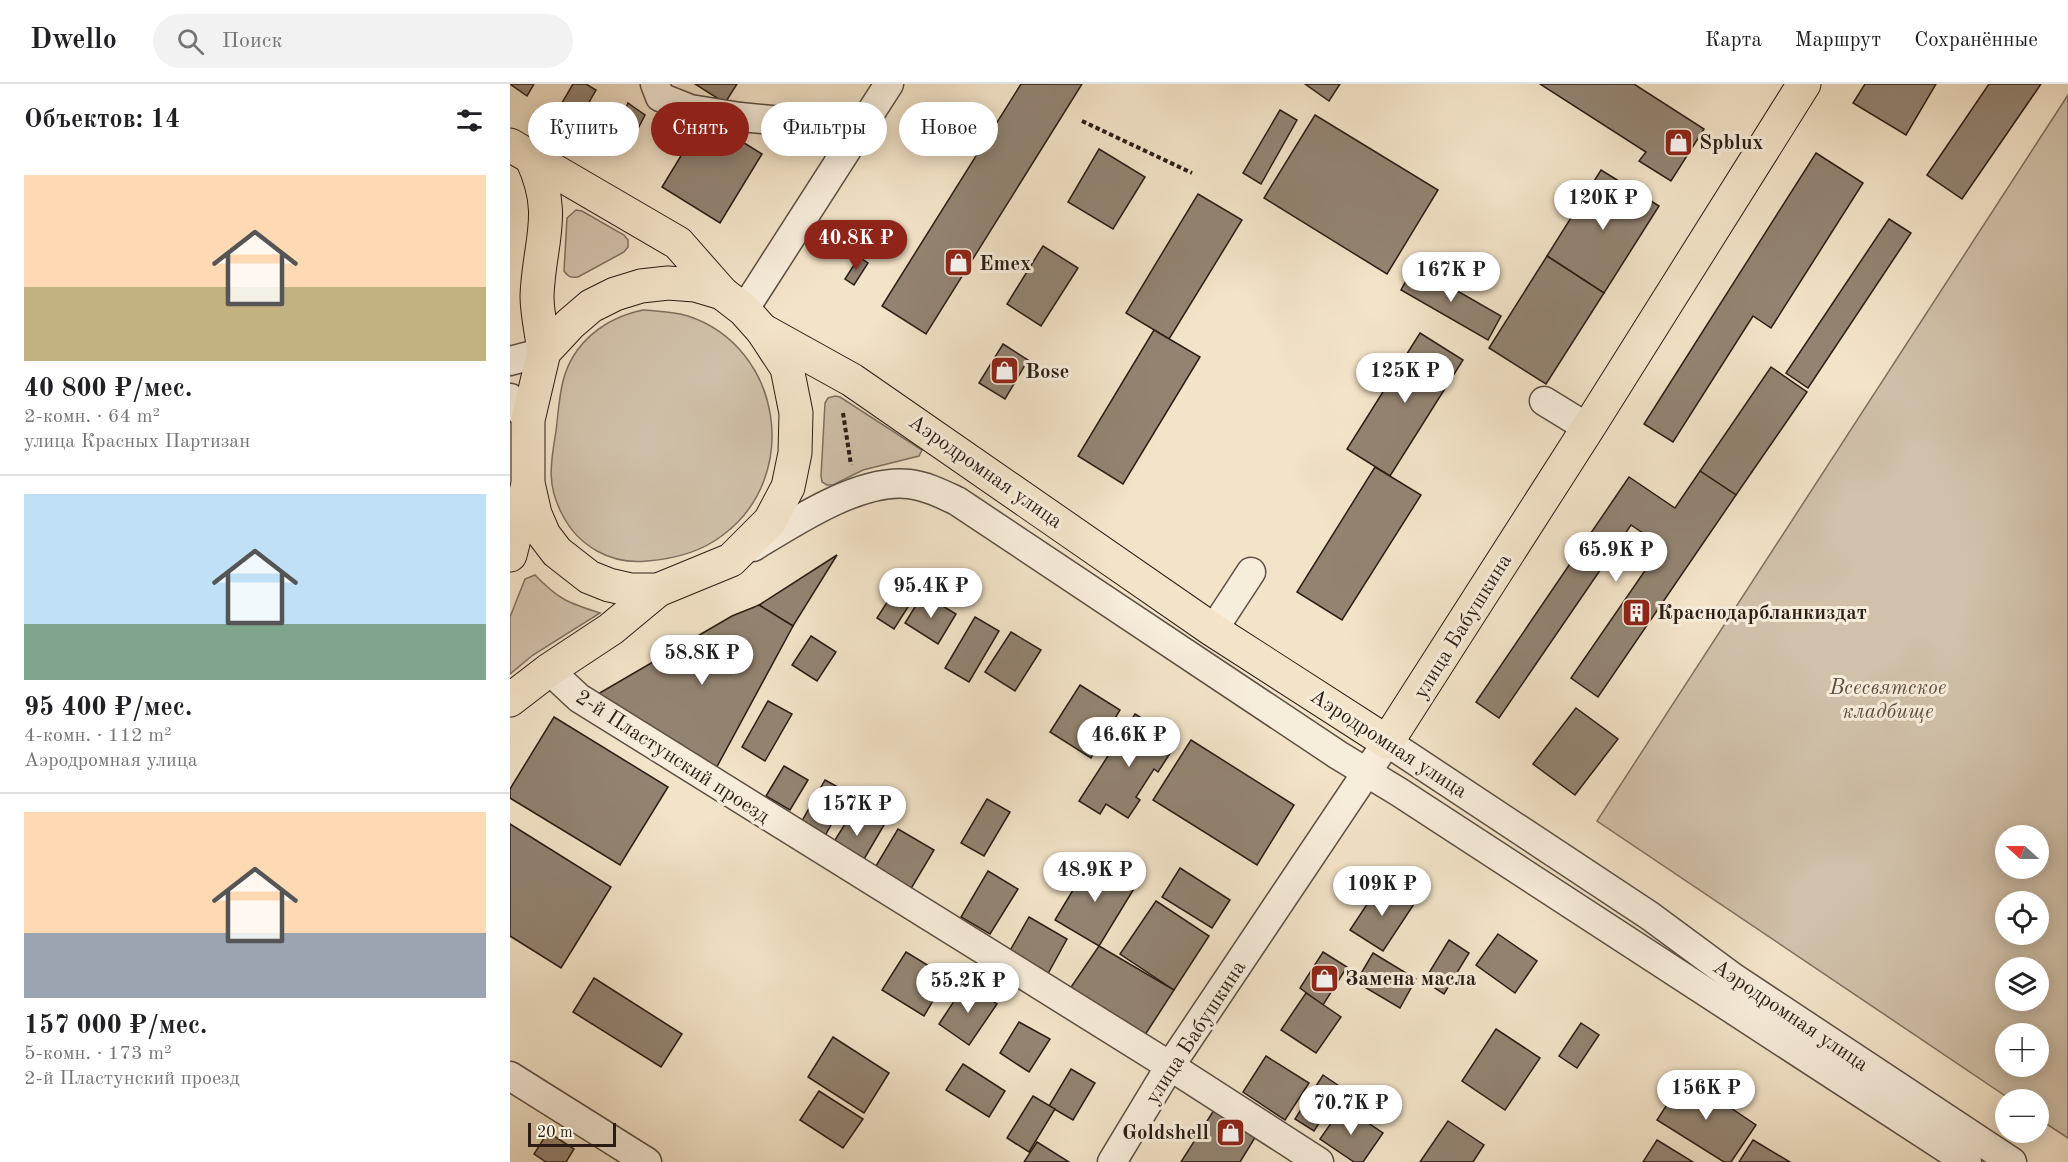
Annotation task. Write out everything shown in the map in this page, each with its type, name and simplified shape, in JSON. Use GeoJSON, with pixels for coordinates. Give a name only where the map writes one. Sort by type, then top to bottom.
{"type":"FeatureCollection","features":[{"type":"Feature","properties":{"kind":"main road","name":"улица Бабушкина"},"geometry":{"type":"LineString","coordinates":[[1387,742],[1804,84]]}},
{"type":"Feature","properties":{"kind":"main road"},"geometry":{"type":"LineString","coordinates":[[510,700],[549,670],[611,629],[658,590],[731,560],[770,521],[788,487],[795,453],[796,414],[788,369],[743,311],[678,243],[521,152]]}},
{"type":"Feature","properties":{"kind":"main road"},"geometry":{"type":"LineString","coordinates":[[521,152],[542,180],[547,222],[537,297],[544,351]]}},
{"type":"Feature","properties":{"kind":"main road"},"geometry":{"type":"LineString","coordinates":[[658,590],[630,590],[609,585],[589,577],[557,552],[544,535],[535,514],[528,483],[519,409],[544,351],[591,306],[615,294],[641,286],[668,283],[695,285],[743,311]]}},
{"type":"Feature","properties":{"kind":"main road","name":"Аэродромная улица"},"geometry":{"type":"LineString","coordinates":[[743,311],[899,411],[1214,630],[1387,742]]}},
{"type":"Feature","properties":{"kind":"main road"},"geometry":{"type":"LineString","coordinates":[[510,555],[528,483]]}},
{"type":"Feature","properties":{"kind":"street"},"geometry":{"type":"LineString","coordinates":[[655,84],[660,97],[690,109],[761,119]]}},
{"type":"Feature","properties":{"kind":"street"},"geometry":{"type":"LineString","coordinates":[[877,102],[889,84]]}},
{"type":"Feature","properties":{"kind":"street"},"geometry":{"type":"LineString","coordinates":[[743,311],[842,156]]}},
{"type":"Feature","properties":{"kind":"street"},"geometry":{"type":"LineString","coordinates":[[510,361],[544,351]]}},
{"type":"Feature","properties":{"kind":"street"},"geometry":{"type":"LineString","coordinates":[[1544,401],[1588,428]]}},
{"type":"Feature","properties":{"kind":"street","name":"Аэродромная улица"},"geometry":{"type":"LineString","coordinates":[[731,560],[814,510],[856,493],[884,485],[908,484],[931,490],[957,501],[1328,749],[1967,1162]]}},
{"type":"Feature","properties":{"kind":"street"},"geometry":{"type":"LineString","coordinates":[[1214,630],[1251,572]]}},
{"type":"Feature","properties":{"kind":"street","name":"2-й Пластунский проезд"},"geometry":{"type":"LineString","coordinates":[[549,670],[579,698],[1170,1066],[1319,1162]]}},
{"type":"Feature","properties":{"kind":"street","name":"Аэродромная улица"},"geometry":{"type":"LineString","coordinates":[[1387,742],[1650,916],[1743,985],[2012,1162]]}},
{"type":"Feature","properties":{"kind":"street","name":"улица Бабушкина"},"geometry":{"type":"LineString","coordinates":[[1112,1162],[1170,1066],[1387,742]]}},
{"type":"Feature","properties":{"kind":"street"},"geometry":{"type":"LineString","coordinates":[[510,1076],[647,1162]]}},
{"type":"Feature","properties":{"kind":"path"},"geometry":{"type":"LineString","coordinates":[[1082,121],[1192,173]]}},
{"type":"Feature","properties":{"kind":"path"},"geometry":{"type":"LineString","coordinates":[[844,407],[843,414],[853,474]]}},
{"type":"Feature","properties":{"kind":"green space","name":"Всесвятское кладбище"},"geometry":{"type":"Polygon","coordinates":[[[2068,95],[2068,1138],[2049,1126],[2049,1089],[1995,1089],[1597,821],[2068,95]]]}},
{"type":"Feature","properties":{"kind":"green space"},"geometry":{"type":"Polygon","coordinates":[[[576,210],[582,211],[624,235],[628,240],[628,247],[624,252],[578,277],[573,277],[568,276],[564,271],[567,218],[576,210]]]}},
{"type":"Feature","properties":{"kind":"green space"},"geometry":{"type":"Polygon","coordinates":[[[643,310],[688,316],[720,332],[744,355],[761,383],[770,415],[771,448],[764,480],[748,510],[723,535],[687,554],[657,560],[634,561],[621,560],[597,551],[577,535],[557,503],[552,483],[551,463],[563,381],[574,355],[593,334],[604,326],[616,319],[643,310]]]}},
{"type":"Feature","properties":{"kind":"green space"},"geometry":{"type":"Polygon","coordinates":[[[835,396],[922,450],[919,456],[863,470],[833,485],[822,482],[825,403],[828,398],[835,396]]]}},
{"type":"Feature","properties":{"kind":"green space"},"geometry":{"type":"Polygon","coordinates":[[[535,575],[550,590],[564,599],[600,613],[533,655],[510,674],[510,617],[525,579],[535,575]]]}},
{"type":"Feature","properties":{"kind":"building"},"geometry":{"type":"Polygon","coordinates":[[[510,84],[534,84],[527,96],[510,84]]]}},
{"type":"Feature","properties":{"kind":"building"},"geometry":{"type":"Polygon","coordinates":[[[573,84],[586,84],[596,90],[589,102],[562,102],[573,84]]]}},
{"type":"Feature","properties":{"kind":"building"},"geometry":{"type":"Polygon","coordinates":[[[695,84],[737,84],[723,102],[695,84]]]}},
{"type":"Feature","properties":{"kind":"building"},"geometry":{"type":"Polygon","coordinates":[[[1021,84],[1082,84],[926,334],[882,306],[976,156],[998,156],[998,121],[1021,84]]]}},
{"type":"Feature","properties":{"kind":"building"},"geometry":{"type":"Polygon","coordinates":[[[1305,84],[1340,84],[1329,101],[1305,84]]]}},
{"type":"Feature","properties":{"kind":"building"},"geometry":{"type":"Polygon","coordinates":[[[1540,84],[1634,84],[1704,129],[1671,181],[1639,161],[1646,152],[1540,84]]]}},
{"type":"Feature","properties":{"kind":"building"},"geometry":{"type":"Polygon","coordinates":[[[1865,84],[1936,84],[1906,135],[1853,103],[1865,84]]]}},
{"type":"Feature","properties":{"kind":"building"},"geometry":{"type":"Polygon","coordinates":[[[1989,84],[2041,84],[1962,199],[1927,175],[1989,84]]]}},
{"type":"Feature","properties":{"kind":"building"},"geometry":{"type":"Polygon","coordinates":[[[1280,110],[1297,120],[1261,184],[1243,173],[1280,110]]]}},
{"type":"Feature","properties":{"kind":"building"},"geometry":{"type":"Polygon","coordinates":[[[639,111],[645,115],[639,127],[639,111]]]}},
{"type":"Feature","properties":{"kind":"building"},"geometry":{"type":"Polygon","coordinates":[[[1315,115],[1438,190],[1387,274],[1264,198],[1315,115]]]}},
{"type":"Feature","properties":{"kind":"building"},"geometry":{"type":"Polygon","coordinates":[[[749,146],[761,153],[720,223],[662,187],[681,156],[749,156],[749,146]]]}},
{"type":"Feature","properties":{"kind":"building"},"geometry":{"type":"Polygon","coordinates":[[[1099,149],[1145,177],[1113,229],[1068,202],[1099,149]]]}},
{"type":"Feature","properties":{"kind":"building"},"geometry":{"type":"Polygon","coordinates":[[[1816,153],[1863,183],[1771,328],[1753,316],[1673,442],[1644,424],[1816,153]]]}},
{"type":"Feature","properties":{"kind":"building"},"geometry":{"type":"Polygon","coordinates":[[[1601,170],[1659,206],[1604,293],[1547,256],[1601,170]]]}},
{"type":"Feature","properties":{"kind":"building"},"geometry":{"type":"Polygon","coordinates":[[[1198,194],[1242,220],[1169,339],[1126,313],[1198,194]]]}},
{"type":"Feature","properties":{"kind":"building"},"geometry":{"type":"Polygon","coordinates":[[[1889,219],[1911,233],[1808,388],[1786,373],[1889,219]]]}},
{"type":"Feature","properties":{"kind":"building"},"geometry":{"type":"Polygon","coordinates":[[[1043,246],[1078,268],[1041,326],[1007,304],[1043,246]]]}},
{"type":"Feature","properties":{"kind":"building"},"geometry":{"type":"Polygon","coordinates":[[[1547,256],[1604,293],[1546,384],[1489,348],[1547,256]]]}},
{"type":"Feature","properties":{"kind":"building"},"geometry":{"type":"Polygon","coordinates":[[[859,257],[868,263],[854,285],[845,279],[859,257]]]}},
{"type":"Feature","properties":{"kind":"building"},"geometry":{"type":"Polygon","coordinates":[[[1414,266],[1501,316],[1488,340],[1401,290],[1414,266]]]}},
{"type":"Feature","properties":{"kind":"building"},"geometry":{"type":"Polygon","coordinates":[[[1154,330],[1200,357],[1123,484],[1078,456],[1154,330]]]}},
{"type":"Feature","properties":{"kind":"building"},"geometry":{"type":"Polygon","coordinates":[[[1420,333],[1463,360],[1390,476],[1347,449],[1420,333]]]}},
{"type":"Feature","properties":{"kind":"building","name":"Bose"},"geometry":{"type":"Polygon","coordinates":[[[1003,344],[1028,360],[1005,399],[979,383],[1003,344]]]}},
{"type":"Feature","properties":{"kind":"building"},"geometry":{"type":"Polygon","coordinates":[[[1771,367],[1807,392],[1736,495],[1700,471],[1771,367]]]}},
{"type":"Feature","properties":{"kind":"building"},"geometry":{"type":"Polygon","coordinates":[[[1375,467],[1421,495],[1342,620],[1297,592],[1375,467]]]}},
{"type":"Feature","properties":{"kind":"building","name":"Краснодарбланкиздат"},"geometry":{"type":"Polygon","coordinates":[[[1700,471],[1736,495],[1598,697],[1571,678],[1662,546],[1631,525],[1499,718],[1476,702],[1629,477],[1675,508],[1700,471]]]}},
{"type":"Feature","properties":{"kind":"building"},"geometry":{"type":"Polygon","coordinates":[[[837,555],[793,626],[759,605],[837,555]]]}},
{"type":"Feature","properties":{"kind":"building"},"geometry":{"type":"Polygon","coordinates":[[[905,574],[922,585],[894,629],[877,618],[905,574]]]}},
{"type":"Feature","properties":{"kind":"building"},"geometry":{"type":"Polygon","coordinates":[[[923,594],[956,614],[938,644],[905,623],[923,594]]]}},
{"type":"Feature","properties":{"kind":"building"},"geometry":{"type":"Polygon","coordinates":[[[759,605],[793,626],[713,774],[591,698],[732,616],[759,605]]]}},
{"type":"Feature","properties":{"kind":"building"},"geometry":{"type":"Polygon","coordinates":[[[975,617],[999,631],[969,682],[945,668],[975,617]]]}},
{"type":"Feature","properties":{"kind":"building"},"geometry":{"type":"Polygon","coordinates":[[[1011,632],[1041,650],[1015,691],[985,672],[1011,632]]]}},
{"type":"Feature","properties":{"kind":"building"},"geometry":{"type":"Polygon","coordinates":[[[811,636],[836,652],[817,681],[792,665],[811,636]]]}},
{"type":"Feature","properties":{"kind":"building"},"geometry":{"type":"Polygon","coordinates":[[[1080,685],[1120,710],[1091,758],[1050,732],[1080,685]]]}},
{"type":"Feature","properties":{"kind":"building"},"geometry":{"type":"Polygon","coordinates":[[[768,701],[792,714],[765,761],[742,747],[768,701]]]}},
{"type":"Feature","properties":{"kind":"building"},"geometry":{"type":"Polygon","coordinates":[[[1576,708],[1618,739],[1575,795],[1533,764],[1576,708]]]}},
{"type":"Feature","properties":{"kind":"building"},"geometry":{"type":"Polygon","coordinates":[[[1135,714],[1178,741],[1158,772],[1154,769],[1136,797],[1140,800],[1128,818],[1106,804],[1100,814],[1079,801],[1135,714]]]}},
{"type":"Feature","properties":{"kind":"building"},"geometry":{"type":"Polygon","coordinates":[[[554,717],[668,787],[620,865],[510,798],[510,789],[554,717]]]}},
{"type":"Feature","properties":{"kind":"building"},"geometry":{"type":"Polygon","coordinates":[[[1191,740],[1294,805],[1257,865],[1153,800],[1191,740]]]}},
{"type":"Feature","properties":{"kind":"building"},"geometry":{"type":"Polygon","coordinates":[[[784,766],[808,780],[790,810],[766,796],[784,766]]]}},
{"type":"Feature","properties":{"kind":"building"},"geometry":{"type":"Polygon","coordinates":[[[825,780],[849,793],[822,841],[798,828],[825,780]]]}},
{"type":"Feature","properties":{"kind":"building"},"geometry":{"type":"Polygon","coordinates":[[[987,799],[1010,812],[984,856],[961,843],[987,799]]]}},
{"type":"Feature","properties":{"kind":"building"},"geometry":{"type":"Polygon","coordinates":[[[855,808],[884,825],[860,866],[830,848],[855,808]]]}},
{"type":"Feature","properties":{"kind":"building"},"geometry":{"type":"Polygon","coordinates":[[[510,824],[611,887],[561,968],[510,936],[510,824]]]}},
{"type":"Feature","properties":{"kind":"building"},"geometry":{"type":"Polygon","coordinates":[[[898,829],[934,850],[909,892],[873,871],[898,829]]]}},
{"type":"Feature","properties":{"kind":"building"},"geometry":{"type":"Polygon","coordinates":[[[1091,860],[1135,887],[1099,946],[1055,920],[1091,860]]]}},
{"type":"Feature","properties":{"kind":"building"},"geometry":{"type":"Polygon","coordinates":[[[1180,868],[1230,900],[1212,928],[1162,897],[1180,868]]]}},
{"type":"Feature","properties":{"kind":"building"},"geometry":{"type":"Polygon","coordinates":[[[988,871],[1018,889],[990,934],[961,917],[988,871]]]}},
{"type":"Feature","properties":{"kind":"building"},"geometry":{"type":"Polygon","coordinates":[[[1381,883],[1414,904],[1383,951],[1350,930],[1381,883]]]}},
{"type":"Feature","properties":{"kind":"building"},"geometry":{"type":"Polygon","coordinates":[[[1156,901],[1209,936],[1174,990],[1120,954],[1156,901]]]}},
{"type":"Feature","properties":{"kind":"building"},"geometry":{"type":"Polygon","coordinates":[[[1029,917],[1067,939],[1045,979],[1007,956],[1029,917]]]}},
{"type":"Feature","properties":{"kind":"building"},"geometry":{"type":"Polygon","coordinates":[[[1498,934],[1537,961],[1515,993],[1476,965],[1498,934]]]}},
{"type":"Feature","properties":{"kind":"building"},"geometry":{"type":"Polygon","coordinates":[[[1449,940],[1469,953],[1444,994],[1424,981],[1449,940]]]}},
{"type":"Feature","properties":{"kind":"building"},"geometry":{"type":"Polygon","coordinates":[[[1099,946],[1174,990],[1143,1038],[1067,993],[1099,946]]]}},
{"type":"Feature","properties":{"kind":"building"},"geometry":{"type":"Polygon","coordinates":[[[906,952],[947,977],[924,1016],[882,990],[906,952]]]}},
{"type":"Feature","properties":{"kind":"building"},"geometry":{"type":"Polygon","coordinates":[[[1323,952],[1347,967],[1323,1005],[1300,988],[1323,952]]]}},
{"type":"Feature","properties":{"kind":"building"},"geometry":{"type":"Polygon","coordinates":[[[1373,953],[1416,979],[1400,1008],[1356,982],[1373,953]]]}},
{"type":"Feature","properties":{"kind":"building"},"geometry":{"type":"Polygon","coordinates":[[[594,978],[682,1034],[661,1067],[573,1012],[594,978]]]}},
{"type":"Feature","properties":{"kind":"building"},"geometry":{"type":"Polygon","coordinates":[[[966,983],[997,1004],[969,1045],[939,1024],[966,983]]]}},
{"type":"Feature","properties":{"kind":"building"},"geometry":{"type":"Polygon","coordinates":[[[1306,993],[1341,1017],[1316,1053],[1281,1030],[1306,993]]]}},
{"type":"Feature","properties":{"kind":"building"},"geometry":{"type":"Polygon","coordinates":[[[1019,1022],[1050,1039],[1029,1072],[1000,1053],[1019,1022]]]}},
{"type":"Feature","properties":{"kind":"building"},"geometry":{"type":"Polygon","coordinates":[[[1581,1023],[1599,1035],[1577,1068],[1559,1056],[1581,1023]]]}},
{"type":"Feature","properties":{"kind":"building"},"geometry":{"type":"Polygon","coordinates":[[[1496,1029],[1540,1058],[1505,1110],[1462,1081],[1496,1029]]]}},
{"type":"Feature","properties":{"kind":"building"},"geometry":{"type":"Polygon","coordinates":[[[833,1037],[889,1073],[864,1113],[808,1077],[833,1037]]]}},
{"type":"Feature","properties":{"kind":"building"},"geometry":{"type":"Polygon","coordinates":[[[1266,1056],[1309,1083],[1285,1120],[1243,1092],[1266,1056]]]}},
{"type":"Feature","properties":{"kind":"building"},"geometry":{"type":"Polygon","coordinates":[[[963,1064],[1005,1091],[989,1117],[946,1090],[963,1064]]]}},
{"type":"Feature","properties":{"kind":"building"},"geometry":{"type":"Polygon","coordinates":[[[1071,1069],[1095,1083],[1073,1120],[1049,1106],[1071,1069]]]}},
{"type":"Feature","properties":{"kind":"building"},"geometry":{"type":"Polygon","coordinates":[[[1323,1075],[1342,1088],[1314,1131],[1295,1119],[1323,1075]]]}},
{"type":"Feature","properties":{"kind":"building"},"geometry":{"type":"Polygon","coordinates":[[[1685,1077],[1756,1125],[1731,1162],[1724,1162],[1657,1120],[1685,1077]]]}},
{"type":"Feature","properties":{"kind":"building"},"geometry":{"type":"Polygon","coordinates":[[[819,1091],[863,1119],[843,1148],[800,1120],[819,1091]]]}},
{"type":"Feature","properties":{"kind":"building"},"geometry":{"type":"Polygon","coordinates":[[[1033,1096],[1055,1109],[1029,1152],[1007,1138],[1033,1096]]]}},
{"type":"Feature","properties":{"kind":"building"},"geometry":{"type":"Polygon","coordinates":[[[1343,1106],[1383,1133],[1363,1162],[1354,1162],[1320,1139],[1343,1106]]]}},
{"type":"Feature","properties":{"kind":"building"},"geometry":{"type":"Polygon","coordinates":[[[1214,1110],[1256,1136],[1240,1162],[1181,1162],[1214,1110]]]}},
{"type":"Feature","properties":{"kind":"building"},"geometry":{"type":"Polygon","coordinates":[[[1448,1121],[1484,1145],[1473,1162],[1420,1162],[1448,1121]]]}},
{"type":"Feature","properties":{"kind":"building"},"geometry":{"type":"Polygon","coordinates":[[[548,1132],[574,1149],[566,1162],[546,1162],[534,1154],[548,1132]]]}},
{"type":"Feature","properties":{"kind":"building"},"geometry":{"type":"Polygon","coordinates":[[[1657,1140],[1693,1162],[1643,1162],[1657,1140]]]}},
{"type":"Feature","properties":{"kind":"building"},"geometry":{"type":"Polygon","coordinates":[[[1753,1140],[1790,1162],[1739,1162],[1753,1140]]]}},
{"type":"Feature","properties":{"kind":"building"},"geometry":{"type":"Polygon","coordinates":[[[1037,1142],[1069,1162],[1024,1162],[1037,1142]]]}},
{"type":"Feature","properties":{"kind":"place","name":"Spblux"},"geometry":{"type":"Point","coordinates":[1678,142]}},
{"type":"Feature","properties":{"kind":"place","name":"Emex"},"geometry":{"type":"Point","coordinates":[958,263]}},
{"type":"Feature","properties":{"kind":"place","name":"Bose"},"geometry":{"type":"Point","coordinates":[1004,371]}},
{"type":"Feature","properties":{"kind":"place","name":"Краснодарбланкиздат"},"geometry":{"type":"Point","coordinates":[1636,612]}},
{"type":"Feature","properties":{"kind":"place","name":"Замена масла"},"geometry":{"type":"Point","coordinates":[1324,978]}},
{"type":"Feature","properties":{"kind":"place","name":"Goldshell"},"geometry":{"type":"Point","coordinates":[1230,1132]}}]}
